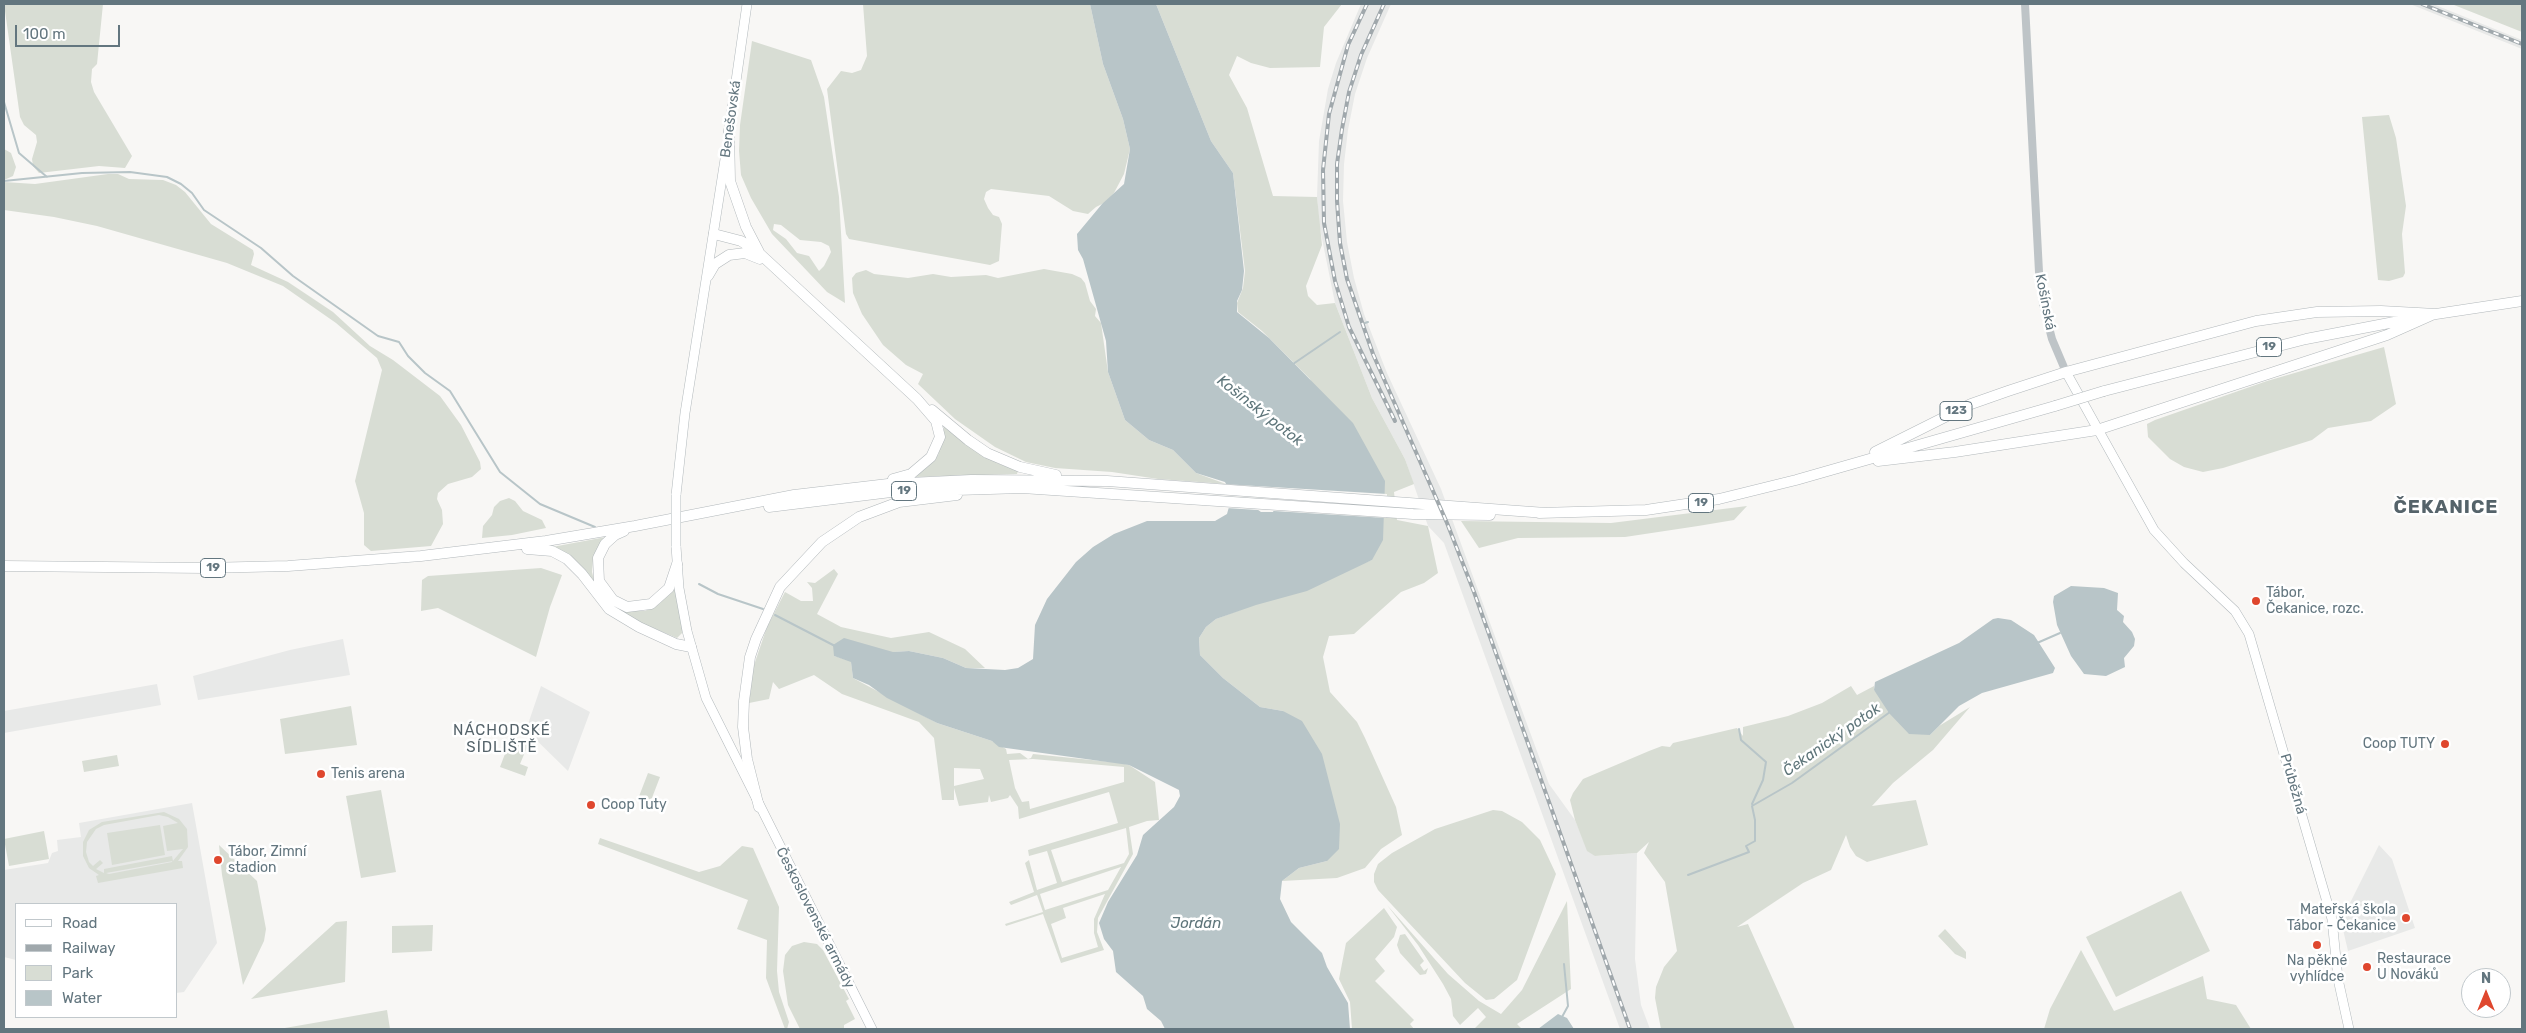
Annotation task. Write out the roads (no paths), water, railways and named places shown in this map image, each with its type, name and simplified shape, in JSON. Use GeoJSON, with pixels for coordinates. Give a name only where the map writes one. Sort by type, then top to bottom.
{"type":"FeatureCollection","features":[{"type":"Feature","properties":{"kind":"main road","name":"Benešovská"},"geometry":{"type":"LineString","coordinates":[[676,546],[676,495],[685,413],[708,276],[747,4]]}},
{"type":"Feature","properties":{"kind":"main road"},"geometry":{"type":"LineString","coordinates":[[729,130],[730,181],[746,227],[759,253]]}},
{"type":"Feature","properties":{"kind":"main road"},"geometry":{"type":"LineString","coordinates":[[714,234],[735,238],[759,253],[917,399],[968,440],[1005,461],[1045,473],[1108,481]]}},
{"type":"Feature","properties":{"kind":"main road"},"geometry":{"type":"LineString","coordinates":[[708,276],[715,264],[729,255],[745,254],[772,265]]}},
{"type":"Feature","properties":{"kind":"main road","name":"19"},"geometry":{"type":"LineString","coordinates":[[701,515],[867,494],[934,489],[1022,488],[1400,513],[1488,515],[1625,512],[1688,505],[1764,489],[2104,391],[2306,339],[2436,314],[2522,301]]}},
{"type":"Feature","properties":{"kind":"main road"},"geometry":{"type":"LineString","coordinates":[[2066,372],[2283,315],[2317,312],[2382,311],[2436,314]]}},
{"type":"Feature","properties":{"kind":"main road"},"geometry":{"type":"LineString","coordinates":[[1852,464],[1923,457],[2097,430],[2370,340],[2436,314]]}},
{"type":"Feature","properties":{"kind":"main road","name":"Košínská"},"geometry":{"type":"LineString","coordinates":[[2066,372],[2154,530],[2184,563]]}},
{"type":"Feature","properties":{"kind":"main road","name":"123"},"geometry":{"type":"LineString","coordinates":[[1852,464],[1971,404],[2066,372]]}},
{"type":"Feature","properties":{"kind":"main road"},"geometry":{"type":"LineString","coordinates":[[833,490],[903,477],[927,462],[938,444],[939,428],[931,414],[917,399]]}},
{"type":"Feature","properties":{"kind":"main road","name":"19"},"geometry":{"type":"LineString","coordinates":[[4,566],[123,568],[288,566],[467,551],[701,515],[833,490],[961,480],[1108,481],[1546,513]]}},
{"type":"Feature","properties":{"kind":"main road"},"geometry":{"type":"LineString","coordinates":[[759,807],[747,760],[743,727],[744,694],[750,657],[763,620],[780,587],[822,542],[859,517],[878,509],[914,499],[953,495],[1109,493]]}},
{"type":"Feature","properties":{"kind":"main road"},"geometry":{"type":"LineString","coordinates":[[635,526],[615,535],[605,544],[598,558],[599,581],[613,600],[635,608],[658,600],[669,588],[677,564]]}},
{"type":"Feature","properties":{"kind":"main road","name":"Československé armády"},"geometry":{"type":"LineString","coordinates":[[676,546],[677,564],[691,647],[706,698],[872,1029]]}},
{"type":"Feature","properties":{"kind":"main road"},"geometry":{"type":"LineString","coordinates":[[467,551],[497,553],[528,549],[552,550],[567,559],[582,574],[609,609],[639,627],[676,644],[691,647]]}},
{"type":"Feature","properties":{"kind":"main road","name":"Průběžná"},"geometry":{"type":"LineString","coordinates":[[2184,563],[2235,611],[2249,634],[2332,919],[2338,979],[2349,1029]]}},
{"type":"Feature","properties":{"kind":"street","name":"Košínská"},"geometry":{"type":"LineString","coordinates":[[2025,4],[2039,272],[2043,304],[2052,339],[2066,372]]}},
{"type":"Feature","properties":{"kind":"water","name":"Jordán"},"geometry":{"type":"Polygon","coordinates":[[[1090,4],[1156,4],[1211,141],[1233,173],[1244,271],[1242,290],[1237,301],[1237,312],[1269,338],[1353,423],[1385,481],[1383,540],[1372,560],[1307,591],[1256,605],[1216,619],[1206,627],[1199,638],[1200,655],[1223,678],[1260,707],[1283,711],[1302,721],[1322,754],[1340,824],[1339,849],[1327,861],[1299,868],[1282,881],[1280,899],[1291,922],[1322,953],[1327,967],[1348,1003],[1350,1029],[1165,1029],[1161,1021],[1147,1009],[1143,996],[1116,972],[1113,951],[1104,939],[1099,923],[1108,902],[1137,855],[1143,835],[1174,807],[1180,796],[1179,790],[1129,765],[999,747],[992,741],[937,723],[887,698],[869,685],[853,678],[851,662],[834,656],[833,645],[844,638],[893,652],[909,651],[943,658],[966,668],[1005,670],[1018,668],[1033,659],[1035,625],[1047,599],[1076,562],[1093,547],[1114,534],[1147,521],[1215,521],[1227,514],[1232,496],[1225,482],[1196,473],[1173,450],[1149,440],[1125,420],[1108,372],[1106,341],[1083,259],[1078,250],[1077,234],[1102,204],[1124,184],[1130,149],[1123,119],[1103,64],[1090,4]],[[1259,489],[1254,507],[1261,512],[1273,512],[1280,496],[1259,489]]]}},
{"type":"Feature","properties":{"kind":"water"},"geometry":{"type":"Polygon","coordinates":[[[2071,586],[2104,588],[2118,593],[2117,610],[2124,616],[2123,622],[2132,632],[2135,639],[2134,646],[2124,658],[2125,667],[2106,676],[2084,674],[2071,656],[2057,625],[2053,602],[2054,596],[2071,586]]]}},
{"type":"Feature","properties":{"kind":"water"},"geometry":{"type":"Polygon","coordinates":[[[1993,619],[2011,620],[2034,635],[2055,668],[2053,673],[1982,693],[1959,706],[1930,735],[1909,734],[1889,713],[1874,690],[1875,682],[1959,643],[1993,619]]]}},
{"type":"Feature","properties":{"kind":"water"},"geometry":{"type":"Polygon","coordinates":[[[1558,1014],[1567,1018],[1574,1029],[1538,1029],[1558,1014]]]}},
{"type":"Feature","properties":{"kind":"waterway"},"geometry":{"type":"LineString","coordinates":[[4,102],[19,153],[47,177]]}},
{"type":"Feature","properties":{"kind":"waterway"},"geometry":{"type":"LineString","coordinates":[[4,181],[82,173],[130,172],[167,177],[181,184],[192,193],[204,210],[261,248],[293,276],[378,336],[399,342],[408,356],[425,373],[450,391],[500,472],[540,504],[595,527]]}},
{"type":"Feature","properties":{"kind":"waterway"},"geometry":{"type":"LineString","coordinates":[[1293,364],[1340,332]]}},
{"type":"Feature","properties":{"kind":"waterway"},"geometry":{"type":"LineString","coordinates":[[699,584],[718,594],[763,609]]}},
{"type":"Feature","properties":{"kind":"waterway"},"geometry":{"type":"LineString","coordinates":[[775,615],[835,646]]}},
{"type":"Feature","properties":{"kind":"waterway","name":"Čekanický potok"},"geometry":{"type":"LineString","coordinates":[[2037,643],[2060,633]]}},
{"type":"Feature","properties":{"kind":"waterway","name":"Čekanický potok"},"geometry":{"type":"LineString","coordinates":[[1688,875],[1749,852],[1746,846],[1755,841],[1755,820],[1752,806],[1792,783],[1890,712]]}},
{"type":"Feature","properties":{"kind":"waterway"},"geometry":{"type":"LineString","coordinates":[[1739,729],[1741,740],[1766,762],[1763,780],[1752,804]]}},
{"type":"Feature","properties":{"kind":"waterway","name":"Čekanický potok"},"geometry":{"type":"LineString","coordinates":[[1562,1017],[1568,1006],[1564,964]]}},
{"type":"Feature","properties":{"kind":"railway"},"geometry":{"type":"LineString","coordinates":[[1367,4],[1348,45],[1329,114],[1323,170],[1324,223],[1335,281],[1349,327],[1395,421]]}},
{"type":"Feature","properties":{"kind":"railway"},"geometry":{"type":"LineString","coordinates":[[1384,4],[1361,55],[1349,92],[1337,164],[1340,243],[1347,279],[1373,354],[1447,523],[1474,592],[1630,1029]]}},
{"type":"Feature","properties":{"kind":"railway"},"geometry":{"type":"LineString","coordinates":[[2422,4],[2522,44]]}},
{"type":"Feature","properties":{"kind":"place","name":"Tábor, Čekanice, rozc."},"geometry":{"type":"Point","coordinates":[2256,601]}},
{"type":"Feature","properties":{"kind":"place","name":"Coop TUTY"},"geometry":{"type":"Point","coordinates":[2445,744]}},
{"type":"Feature","properties":{"kind":"place","name":"Tenis arena"},"geometry":{"type":"Point","coordinates":[321,774]}},
{"type":"Feature","properties":{"kind":"place","name":"Coop Tuty"},"geometry":{"type":"Point","coordinates":[591,805]}},
{"type":"Feature","properties":{"kind":"place","name":"Tábor, Zimní stadion"},"geometry":{"type":"Point","coordinates":[218,860]}},
{"type":"Feature","properties":{"kind":"place","name":"Mateřská škola Tábor - Čekanice"},"geometry":{"type":"Point","coordinates":[2406,918]}},
{"type":"Feature","properties":{"kind":"place","name":"Na pěkné vyhlídce"},"geometry":{"type":"Point","coordinates":[2317,945]}},
{"type":"Feature","properties":{"kind":"place","name":"Restaurace U Nováků"},"geometry":{"type":"Point","coordinates":[2367,967]}},
{"type":"Feature","properties":{"kind":"district","name":"ČEKANICE"},"geometry":{"type":"Point","coordinates":[2446,508]}},
{"type":"Feature","properties":{"kind":"district","name":"NÁCHODSKÉ SÍDLIŠTĚ"},"geometry":{"type":"Point","coordinates":[502,740]}},
{"type":"Feature","properties":{"kind":"water label","name":"Košínský potok"},"geometry":{"type":"Point","coordinates":[1260,411]}}]}
